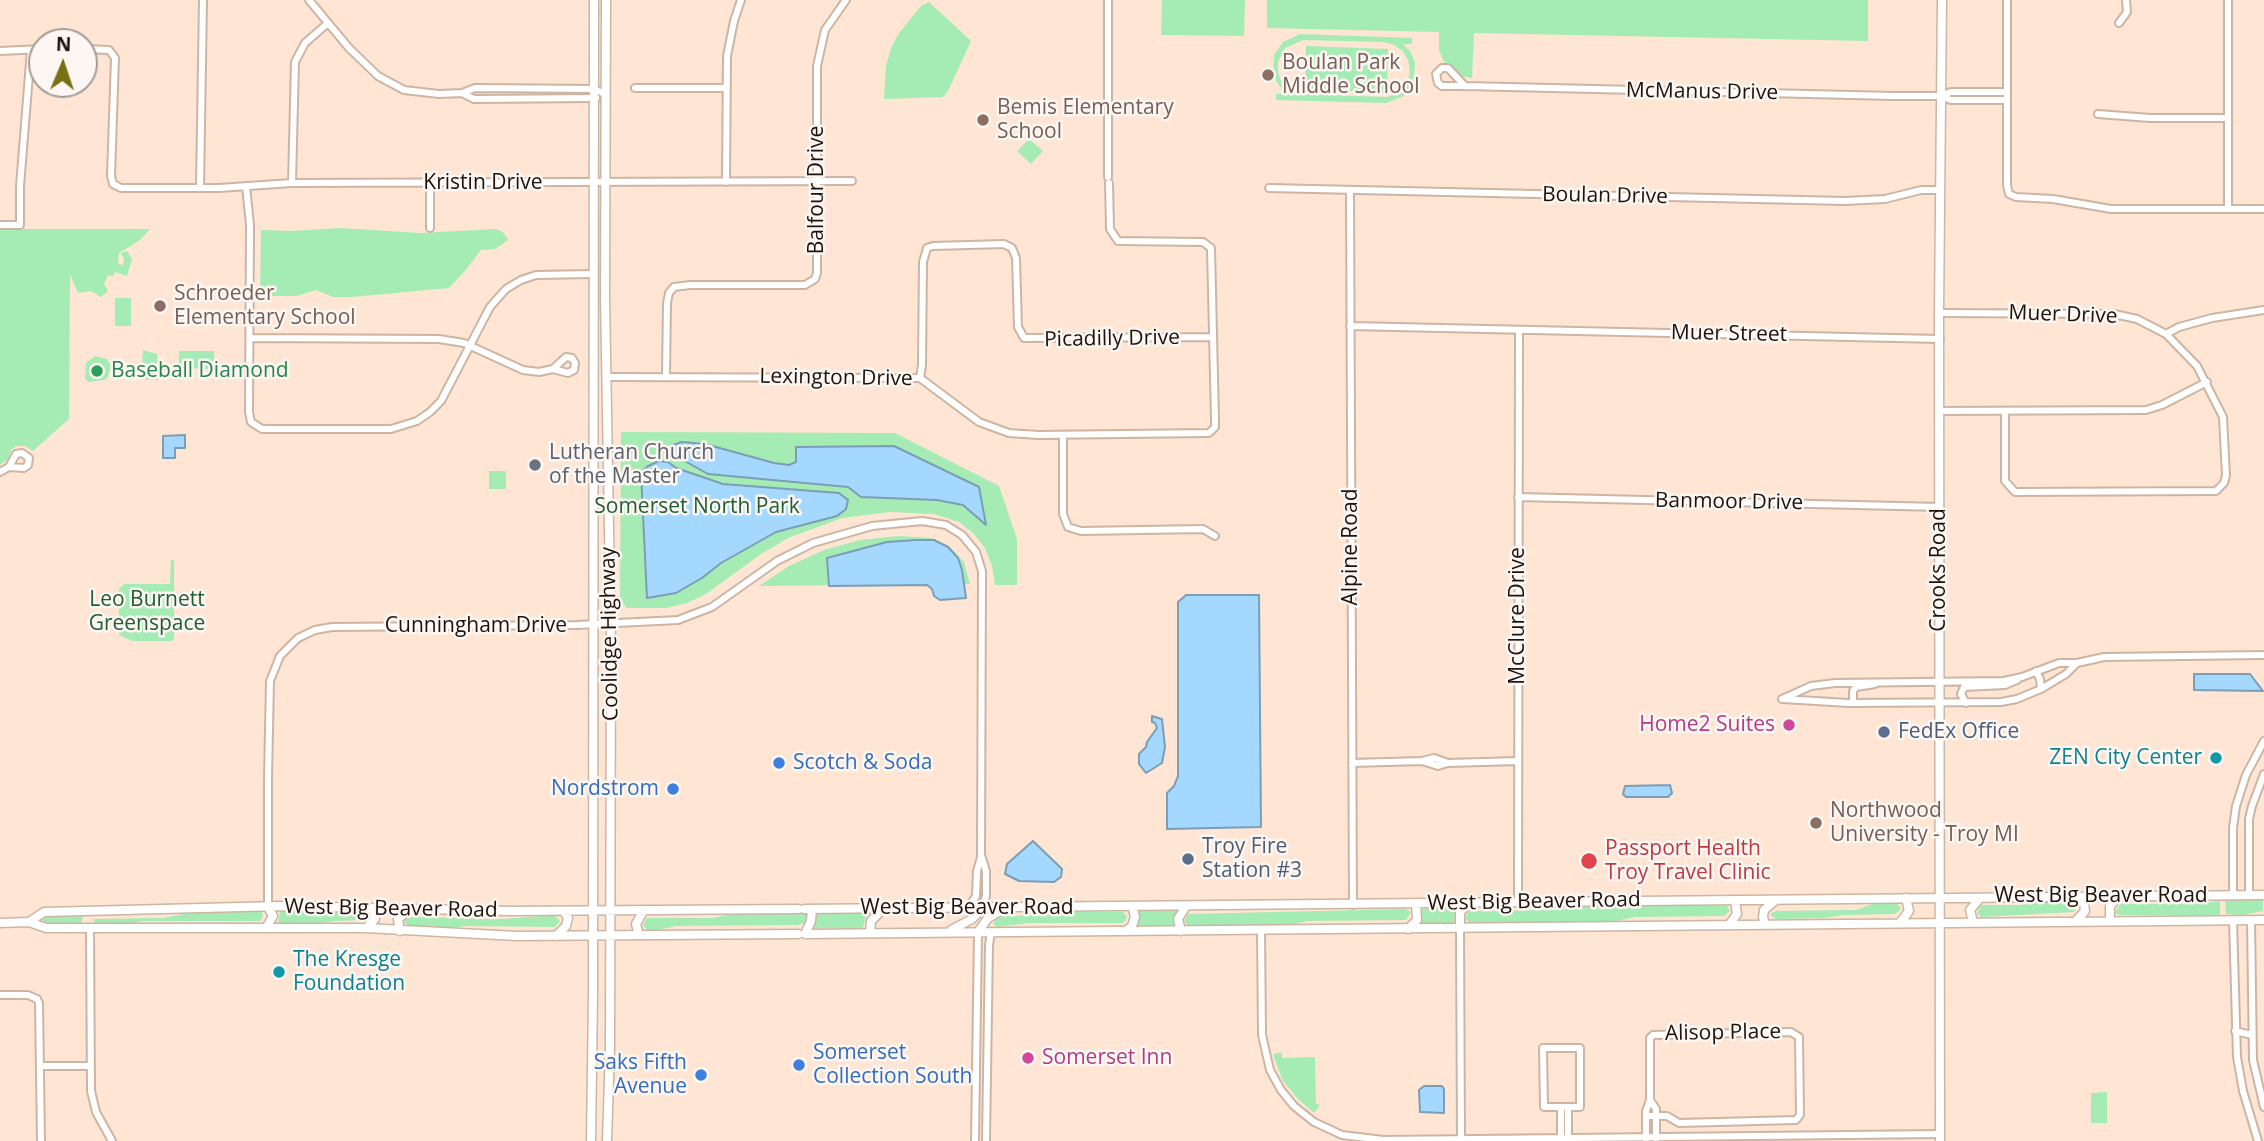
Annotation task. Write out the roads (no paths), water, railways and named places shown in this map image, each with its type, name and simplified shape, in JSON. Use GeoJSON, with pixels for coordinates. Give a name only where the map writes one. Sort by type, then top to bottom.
{"type":"FeatureCollection","features":[{"type":"Feature","properties":{"kind":"main road","name":"Coolidge Highway"},"geometry":{"type":"LineString","coordinates":[[591,1141],[594,0]]}},
{"type":"Feature","properties":{"kind":"main road","name":"Coolidge Highway"},"geometry":{"type":"LineString","coordinates":[[606,0],[605,277],[611,721],[607,1141]]}},
{"type":"Feature","properties":{"kind":"main road","name":"Crooks Road"},"geometry":{"type":"LineString","coordinates":[[1940,1138],[1939,313],[1942,0]]}},
{"type":"Feature","properties":{"kind":"main road"},"geometry":{"type":"LineString","coordinates":[[593,274],[601,273],[605,277]]}},
{"type":"Feature","properties":{"kind":"main road"},"geometry":{"type":"LineString","coordinates":[[593,388],[598,393],[606,393]]}},
{"type":"Feature","properties":{"kind":"main road"},"geometry":{"type":"LineString","coordinates":[[593,422],[602,421],[607,427]]}},
{"type":"Feature","properties":{"kind":"main road"},"geometry":{"type":"LineString","coordinates":[[594,715],[600,722],[611,721]]}},
{"type":"Feature","properties":{"kind":"main road"},"geometry":{"type":"LineString","coordinates":[[594,756],[602,755],[610,762]]}},
{"type":"Feature","properties":{"kind":"main road"},"geometry":{"type":"LineString","coordinates":[[593,825],[602,833],[610,829]]}},
{"type":"Feature","properties":{"kind":"main road","name":"West Big Beaver Road"},"geometry":{"type":"LineString","coordinates":[[29,922],[44,912],[96,909],[268,907],[610,911],[2264,895]]}},
{"type":"Feature","properties":{"kind":"main road"},"geometry":{"type":"LineString","coordinates":[[1972,922],[1970,910],[1980,897]]}},
{"type":"Feature","properties":{"kind":"main road"},"geometry":{"type":"LineString","coordinates":[[2076,921],[2085,911],[2083,897]]}},
{"type":"Feature","properties":{"kind":"main road"},"geometry":{"type":"LineString","coordinates":[[2110,921],[2110,906],[2118,897]]}},
{"type":"Feature","properties":{"kind":"main road"},"geometry":{"type":"LineString","coordinates":[[1899,923],[1909,911],[1906,898]]}},
{"type":"Feature","properties":{"kind":"main road"},"geometry":{"type":"LineString","coordinates":[[1729,925],[1737,914],[1735,900]]}},
{"type":"Feature","properties":{"kind":"main road"},"geometry":{"type":"LineString","coordinates":[[1765,924],[1764,910],[1776,900]]}},
{"type":"Feature","properties":{"kind":"main road"},"geometry":{"type":"LineString","coordinates":[[1408,929],[1417,920],[1416,904]]}},
{"type":"Feature","properties":{"kind":"main road"},"geometry":{"type":"LineString","coordinates":[[1460,928],[1460,912],[1468,904]]}},
{"type":"Feature","properties":{"kind":"main road"},"geometry":{"type":"LineString","coordinates":[[1126,932],[1134,921],[1132,906]]}},
{"type":"Feature","properties":{"kind":"main road"},"geometry":{"type":"LineString","coordinates":[[1181,931],[1178,919],[1186,906]]}},
{"type":"Feature","properties":{"kind":"main road"},"geometry":{"type":"LineString","coordinates":[[266,928],[273,916],[268,907]]}},
{"type":"Feature","properties":{"kind":"main road"},"geometry":{"type":"LineString","coordinates":[[366,928],[375,919],[373,908]]}},
{"type":"Feature","properties":{"kind":"main road"},"geometry":{"type":"LineString","coordinates":[[948,932],[972,919],[982,908]]}},
{"type":"Feature","properties":{"kind":"main road"},"geometry":{"type":"LineString","coordinates":[[978,932],[988,918],[1006,908]]}},
{"type":"Feature","properties":{"kind":"main road"},"geometry":{"type":"LineString","coordinates":[[89,928],[88,920],[96,909]]}},
{"type":"Feature","properties":{"kind":"main road"},"geometry":{"type":"LineString","coordinates":[[400,931],[398,919],[410,909]]}},
{"type":"Feature","properties":{"kind":"main road"},"geometry":{"type":"LineString","coordinates":[[802,934],[811,921],[805,909]]}},
{"type":"Feature","properties":{"kind":"main road"},"geometry":{"type":"LineString","coordinates":[[870,933],[871,921],[883,909]]}},
{"type":"Feature","properties":{"kind":"main road"},"geometry":{"type":"LineString","coordinates":[[639,935],[636,924],[644,910]]}},
{"type":"Feature","properties":{"kind":"main road"},"geometry":{"type":"LineString","coordinates":[[556,936],[566,926],[568,918],[564,911]]}},
{"type":"Feature","properties":{"kind":"main road","name":"West Big Beaver Road"},"geometry":{"type":"LineString","coordinates":[[0,923],[29,922],[46,928],[366,928],[481,935],[556,936],[2264,920]]}},
{"type":"Feature","properties":{"kind":"main road"},"geometry":{"type":"LineString","coordinates":[[593,995],[604,993],[610,998]]}},
{"type":"Feature","properties":{"kind":"main road"},"geometry":{"type":"LineString","coordinates":[[592,1092],[598,1099],[609,1098]]}},
{"type":"Feature","properties":{"kind":"street"},"geometry":{"type":"LineString","coordinates":[[200,188],[203,0]]}},
{"type":"Feature","properties":{"kind":"street"},"geometry":{"type":"LineString","coordinates":[[309,0],[378,76],[404,90],[462,93],[474,99],[594,99],[605,94]]}},
{"type":"Feature","properties":{"kind":"street","name":"Balfour Drive"},"geometry":{"type":"LineString","coordinates":[[666,377],[667,303],[669,293],[674,287],[805,285],[815,279],[818,55],[825,30],[846,0]]}},
{"type":"Feature","properties":{"kind":"street"},"geometry":{"type":"LineString","coordinates":[[1108,0],[1111,233],[1118,240],[1203,242],[1209,245],[1212,260],[1213,337]]}},
{"type":"Feature","properties":{"kind":"street"},"geometry":{"type":"LineString","coordinates":[[2007,0],[2009,194],[2111,209],[2264,209]]}},
{"type":"Feature","properties":{"kind":"street"},"geometry":{"type":"LineString","coordinates":[[2119,23],[2127,12],[2126,0]]}},
{"type":"Feature","properties":{"kind":"street"},"geometry":{"type":"LineString","coordinates":[[2228,0],[2228,209]]}},
{"type":"Feature","properties":{"kind":"street"},"geometry":{"type":"LineString","coordinates":[[726,182],[729,41],[739,1]]}},
{"type":"Feature","properties":{"kind":"street"},"geometry":{"type":"LineString","coordinates":[[292,183],[295,62],[305,43],[328,23]]}},
{"type":"Feature","properties":{"kind":"street"},"geometry":{"type":"LineString","coordinates":[[0,51],[28,50]]}},
{"type":"Feature","properties":{"kind":"street","name":"Kristin Drive"},"geometry":{"type":"LineString","coordinates":[[98,50],[113,53],[115,63],[111,176],[115,186],[126,189],[292,183],[852,181]]}},
{"type":"Feature","properties":{"kind":"street","name":"McManus Drive"},"geometry":{"type":"LineString","coordinates":[[1465,86],[1448,68],[1441,68],[1436,74],[1438,83],[1442,86],[1940,96]]}},
{"type":"Feature","properties":{"kind":"street"},"geometry":{"type":"LineString","coordinates":[[0,225],[20,225],[20,186],[28,87]]}},
{"type":"Feature","properties":{"kind":"street"},"geometry":{"type":"LineString","coordinates":[[462,93],[475,88],[594,89],[605,94]]}},
{"type":"Feature","properties":{"kind":"street"},"geometry":{"type":"LineString","coordinates":[[635,88],[726,88]]}},
{"type":"Feature","properties":{"kind":"street"},"geometry":{"type":"LineString","coordinates":[[1940,96],[1951,92],[2007,92]]}},
{"type":"Feature","properties":{"kind":"street"},"geometry":{"type":"LineString","coordinates":[[1940,96],[1951,100],[2007,100]]}},
{"type":"Feature","properties":{"kind":"street"},"geometry":{"type":"LineString","coordinates":[[2098,114],[2150,118],[2228,118]]}},
{"type":"Feature","properties":{"kind":"street"},"geometry":{"type":"LineString","coordinates":[[430,183],[430,228]]}},
{"type":"Feature","properties":{"kind":"street"},"geometry":{"type":"LineString","coordinates":[[246,186],[250,225],[249,417],[253,425],[266,430],[378,430],[405,426],[424,418],[436,407],[495,300],[512,285],[536,275],[593,274]]}},
{"type":"Feature","properties":{"kind":"street","name":"Boulan Drive"},"geometry":{"type":"LineString","coordinates":[[1269,188],[1845,201],[1885,198],[1921,190],[1940,190]]}},
{"type":"Feature","properties":{"kind":"street","name":"Alpine Road"},"geometry":{"type":"LineString","coordinates":[[1350,190],[1353,905]]}},
{"type":"Feature","properties":{"kind":"street","name":"Picadilly Drive"},"geometry":{"type":"LineString","coordinates":[[920,378],[923,262],[927,248],[938,245],[1004,244],[1012,248],[1016,258],[1018,327],[1024,338],[1213,337]]}},
{"type":"Feature","properties":{"kind":"street"},"geometry":{"type":"LineString","coordinates":[[2166,334],[2203,320],[2264,310]]}},
{"type":"Feature","properties":{"kind":"street","name":"Muer Drive"},"geometry":{"type":"LineString","coordinates":[[1939,313],[2114,314],[2137,319],[2166,334],[2192,359],[2219,405],[2224,422],[2224,483],[2212,492],[2015,492],[2005,481],[2005,411]]}},
{"type":"Feature","properties":{"kind":"street"},"geometry":{"type":"LineString","coordinates":[[1350,326],[1518,330]]}},
{"type":"Feature","properties":{"kind":"street","name":"Muer Street"},"geometry":{"type":"LineString","coordinates":[[1518,330],[1940,339]]}},
{"type":"Feature","properties":{"kind":"street","name":"McClure Drive"},"geometry":{"type":"LineString","coordinates":[[1518,330],[1518,903]]}},
{"type":"Feature","properties":{"kind":"street","name":"Lexington Drive"},"geometry":{"type":"LineString","coordinates":[[606,377],[920,378],[968,415],[995,429],[1023,435],[1198,434],[1209,433],[1215,428],[1213,337]]}},
{"type":"Feature","properties":{"kind":"street"},"geometry":{"type":"LineString","coordinates":[[250,338],[439,339],[470,345],[517,369],[539,372],[553,369]]}},
{"type":"Feature","properties":{"kind":"street"},"geometry":{"type":"LineString","coordinates":[[1940,411],[2146,410],[2162,405],[2207,382]]}},
{"type":"Feature","properties":{"kind":"street"},"geometry":{"type":"LineString","coordinates":[[1063,435],[1063,514],[1068,527],[1081,531],[1203,530],[1215,536]]}},
{"type":"Feature","properties":{"kind":"street"},"geometry":{"type":"LineString","coordinates":[[0,472],[9,467]]}},
{"type":"Feature","properties":{"kind":"street","name":"Banmoor Drive"},"geometry":{"type":"LineString","coordinates":[[1518,497],[1940,507]]}},
{"type":"Feature","properties":{"kind":"street","name":"Cunningham Drive"},"geometry":{"type":"LineString","coordinates":[[268,907],[269,690],[276,664],[289,645],[309,632],[332,627],[670,621],[692,616],[712,607],[786,556],[823,539],[898,522],[938,523],[962,534],[979,559],[984,586],[981,855]]}},
{"type":"Feature","properties":{"kind":"street"},"geometry":{"type":"LineString","coordinates":[[1967,703],[1961,696],[1964,687],[2009,685],[2059,663],[2121,656],[2264,655]]}},
{"type":"Feature","properties":{"kind":"street"},"geometry":{"type":"LineString","coordinates":[[2022,677],[1997,681],[1849,682],[1811,686],[1782,699],[1939,704],[2011,701],[2041,689],[2066,674],[2077,663]]}},
{"type":"Feature","properties":{"kind":"street"},"geometry":{"type":"LineString","coordinates":[[2036,671],[2041,689]]}},
{"type":"Feature","properties":{"kind":"street"},"geometry":{"type":"LineString","coordinates":[[1853,703],[1853,691],[1856,687],[1880,682]]}},
{"type":"Feature","properties":{"kind":"street"},"geometry":{"type":"LineString","coordinates":[[1811,686],[1811,701]]}},
{"type":"Feature","properties":{"kind":"street"},"geometry":{"type":"LineString","coordinates":[[2233,895],[2233,828],[2238,796],[2264,741]]}},
{"type":"Feature","properties":{"kind":"street"},"geometry":{"type":"LineString","coordinates":[[1352,763],[1438,758],[1448,763],[1518,761]]}},
{"type":"Feature","properties":{"kind":"street"},"geometry":{"type":"LineString","coordinates":[[2249,895],[2249,818],[2257,788],[2264,774]]}},
{"type":"Feature","properties":{"kind":"street"},"geometry":{"type":"LineString","coordinates":[[981,855],[986,871],[986,896],[982,908]]}},
{"type":"Feature","properties":{"kind":"street"},"geometry":{"type":"LineString","coordinates":[[968,908],[975,900],[981,855]]}},
{"type":"Feature","properties":{"kind":"street"},"geometry":{"type":"LineString","coordinates":[[2233,920],[2235,1031],[2243,1091],[2260,1139]]}},
{"type":"Feature","properties":{"kind":"street"},"geometry":{"type":"LineString","coordinates":[[2251,920],[2252,1035],[2255,1070],[2264,1107]]}},
{"type":"Feature","properties":{"kind":"street"},"geometry":{"type":"LineString","coordinates":[[89,928],[90,1066],[94,1107],[113,1141]]}},
{"type":"Feature","properties":{"kind":"street"},"geometry":{"type":"LineString","coordinates":[[1460,928],[1461,1139]]}},
{"type":"Feature","properties":{"kind":"street"},"geometry":{"type":"LineString","coordinates":[[1261,930],[1262,1035],[1264,1053],[1276,1083],[1294,1106],[1322,1127],[1349,1137],[1370,1140],[1940,1138]]}},
{"type":"Feature","properties":{"kind":"street"},"geometry":{"type":"LineString","coordinates":[[975,1141],[978,932]]}},
{"type":"Feature","properties":{"kind":"street"},"geometry":{"type":"LineString","coordinates":[[986,1141],[988,948],[991,932]]}},
{"type":"Feature","properties":{"kind":"street"},"geometry":{"type":"LineString","coordinates":[[2233,951],[2242,948],[2251,951]]}},
{"type":"Feature","properties":{"kind":"street"},"geometry":{"type":"LineString","coordinates":[[0,995],[28,995],[37,999],[40,1008],[41,1141]]}},
{"type":"Feature","properties":{"kind":"street"},"geometry":{"type":"LineString","coordinates":[[2235,1031],[2252,1035]]}},
{"type":"Feature","properties":{"kind":"street","name":"Alisop Place"},"geometry":{"type":"LineString","coordinates":[[1646,1116],[1667,1116],[1679,1123],[1796,1120],[1800,1115],[1799,1037],[1791,1032],[1657,1033],[1650,1038],[1650,1100],[1646,1116],[1646,1139]]}},
{"type":"Feature","properties":{"kind":"street"},"geometry":{"type":"LineString","coordinates":[[1543,1048],[1580,1048],[1580,1107],[1564,1107],[1544,1107],[1543,1048]]}},
{"type":"Feature","properties":{"kind":"street"},"geometry":{"type":"LineString","coordinates":[[40,1066],[90,1066]]}},
{"type":"Feature","properties":{"kind":"street","name":"Alisop Place"},"geometry":{"type":"LineString","coordinates":[[1650,1100],[1656,1109],[1656,1139]]}},
{"type":"Feature","properties":{"kind":"street"},"geometry":{"type":"LineString","coordinates":[[1564,1107],[1564,1138]]}},
{"type":"Feature","properties":{"kind":"water"},"geometry":{"type":"Polygon","coordinates":[[[185,435],[185,448],[175,448],[175,458],[163,458],[163,436],[185,435]]]}},
{"type":"Feature","properties":{"kind":"water"},"geometry":{"type":"Polygon","coordinates":[[[682,442],[705,444],[789,465],[796,462],[796,447],[894,446],[979,487],[986,525],[963,505],[937,500],[861,497],[848,487],[708,474],[674,455],[670,446],[682,442]]]}},
{"type":"Feature","properties":{"kind":"water"},"geometry":{"type":"Polygon","coordinates":[[[659,461],[668,462],[676,468],[723,484],[839,493],[848,500],[846,509],[837,516],[776,532],[721,563],[676,593],[647,598],[641,473],[659,461]]]}},
{"type":"Feature","properties":{"kind":"water","name":"Somerset North Park"},"geometry":{"type":"Polygon","coordinates":[[[934,540],[948,547],[958,558],[966,598],[940,600],[927,585],[829,586],[827,558],[887,542],[934,540]]]}},
{"type":"Feature","properties":{"kind":"water"},"geometry":{"type":"Polygon","coordinates":[[[1186,595],[1259,595],[1261,827],[1167,829],[1167,793],[1178,776],[1178,602],[1186,595]]]}},
{"type":"Feature","properties":{"kind":"water"},"geometry":{"type":"Polygon","coordinates":[[[2194,674],[2250,674],[2263,691],[2194,690],[2194,674]]]}},
{"type":"Feature","properties":{"kind":"water"},"geometry":{"type":"Polygon","coordinates":[[[1152,716],[1162,719],[1165,747],[1162,763],[1146,773],[1139,764],[1139,754],[1157,728],[1152,722],[1152,716]]]}},
{"type":"Feature","properties":{"kind":"water"},"geometry":{"type":"Polygon","coordinates":[[[1670,785],[1672,793],[1668,797],[1626,797],[1623,794],[1625,786],[1670,785]]]}},
{"type":"Feature","properties":{"kind":"water"},"geometry":{"type":"Polygon","coordinates":[[[1033,841],[1062,869],[1061,877],[1054,882],[1019,881],[1005,874],[1007,864],[1033,841]]]}},
{"type":"Feature","properties":{"kind":"water"},"geometry":{"type":"Polygon","coordinates":[[[1424,1086],[1442,1086],[1444,1113],[1420,1112],[1419,1090],[1424,1086]]]}},
{"type":"Feature","properties":{"kind":"place","name":"Boulan Park Middle School"},"geometry":{"type":"Point","coordinates":[1268,75]}},
{"type":"Feature","properties":{"kind":"place","name":"Bemis Elementary School"},"geometry":{"type":"Point","coordinates":[983,120]}},
{"type":"Feature","properties":{"kind":"place","name":"Schroeder Elementary School"},"geometry":{"type":"Point","coordinates":[160,306]}},
{"type":"Feature","properties":{"kind":"place","name":"Baseball Diamond"},"geometry":{"type":"Point","coordinates":[97,371]}},
{"type":"Feature","properties":{"kind":"place","name":"Lutheran Church of the Master"},"geometry":{"type":"Point","coordinates":[535,465]}},
{"type":"Feature","properties":{"kind":"place","name":"Home2 Suites"},"geometry":{"type":"Point","coordinates":[1789,725]}},
{"type":"Feature","properties":{"kind":"place","name":"FedEx Office"},"geometry":{"type":"Point","coordinates":[1884,732]}},
{"type":"Feature","properties":{"kind":"place","name":"ZEN City Center"},"geometry":{"type":"Point","coordinates":[2216,758]}},
{"type":"Feature","properties":{"kind":"place","name":"Scotch & Soda"},"geometry":{"type":"Point","coordinates":[779,763]}},
{"type":"Feature","properties":{"kind":"place","name":"Nordstrom"},"geometry":{"type":"Point","coordinates":[673,789]}},
{"type":"Feature","properties":{"kind":"place","name":"Northwood University - Troy MI"},"geometry":{"type":"Point","coordinates":[1816,823]}},
{"type":"Feature","properties":{"kind":"place","name":"Troy Fire Station #3"},"geometry":{"type":"Point","coordinates":[1188,859]}},
{"type":"Feature","properties":{"kind":"place","name":"Passport Health Troy Travel Clinic"},"geometry":{"type":"Point","coordinates":[1589,861]}},
{"type":"Feature","properties":{"kind":"place","name":"The Kresge Foundation"},"geometry":{"type":"Point","coordinates":[279,972]}},
{"type":"Feature","properties":{"kind":"place","name":"Somerset Inn"},"geometry":{"type":"Point","coordinates":[1028,1058]}},
{"type":"Feature","properties":{"kind":"place","name":"Somerset Collection South"},"geometry":{"type":"Point","coordinates":[799,1065]}},
{"type":"Feature","properties":{"kind":"place","name":"Saks Fifth Avenue"},"geometry":{"type":"Point","coordinates":[701,1075]}},
{"type":"Feature","properties":{"kind":"park label","name":"Leo Burnett Greenspace"},"geometry":{"type":"Point","coordinates":[147,612]}}]}
